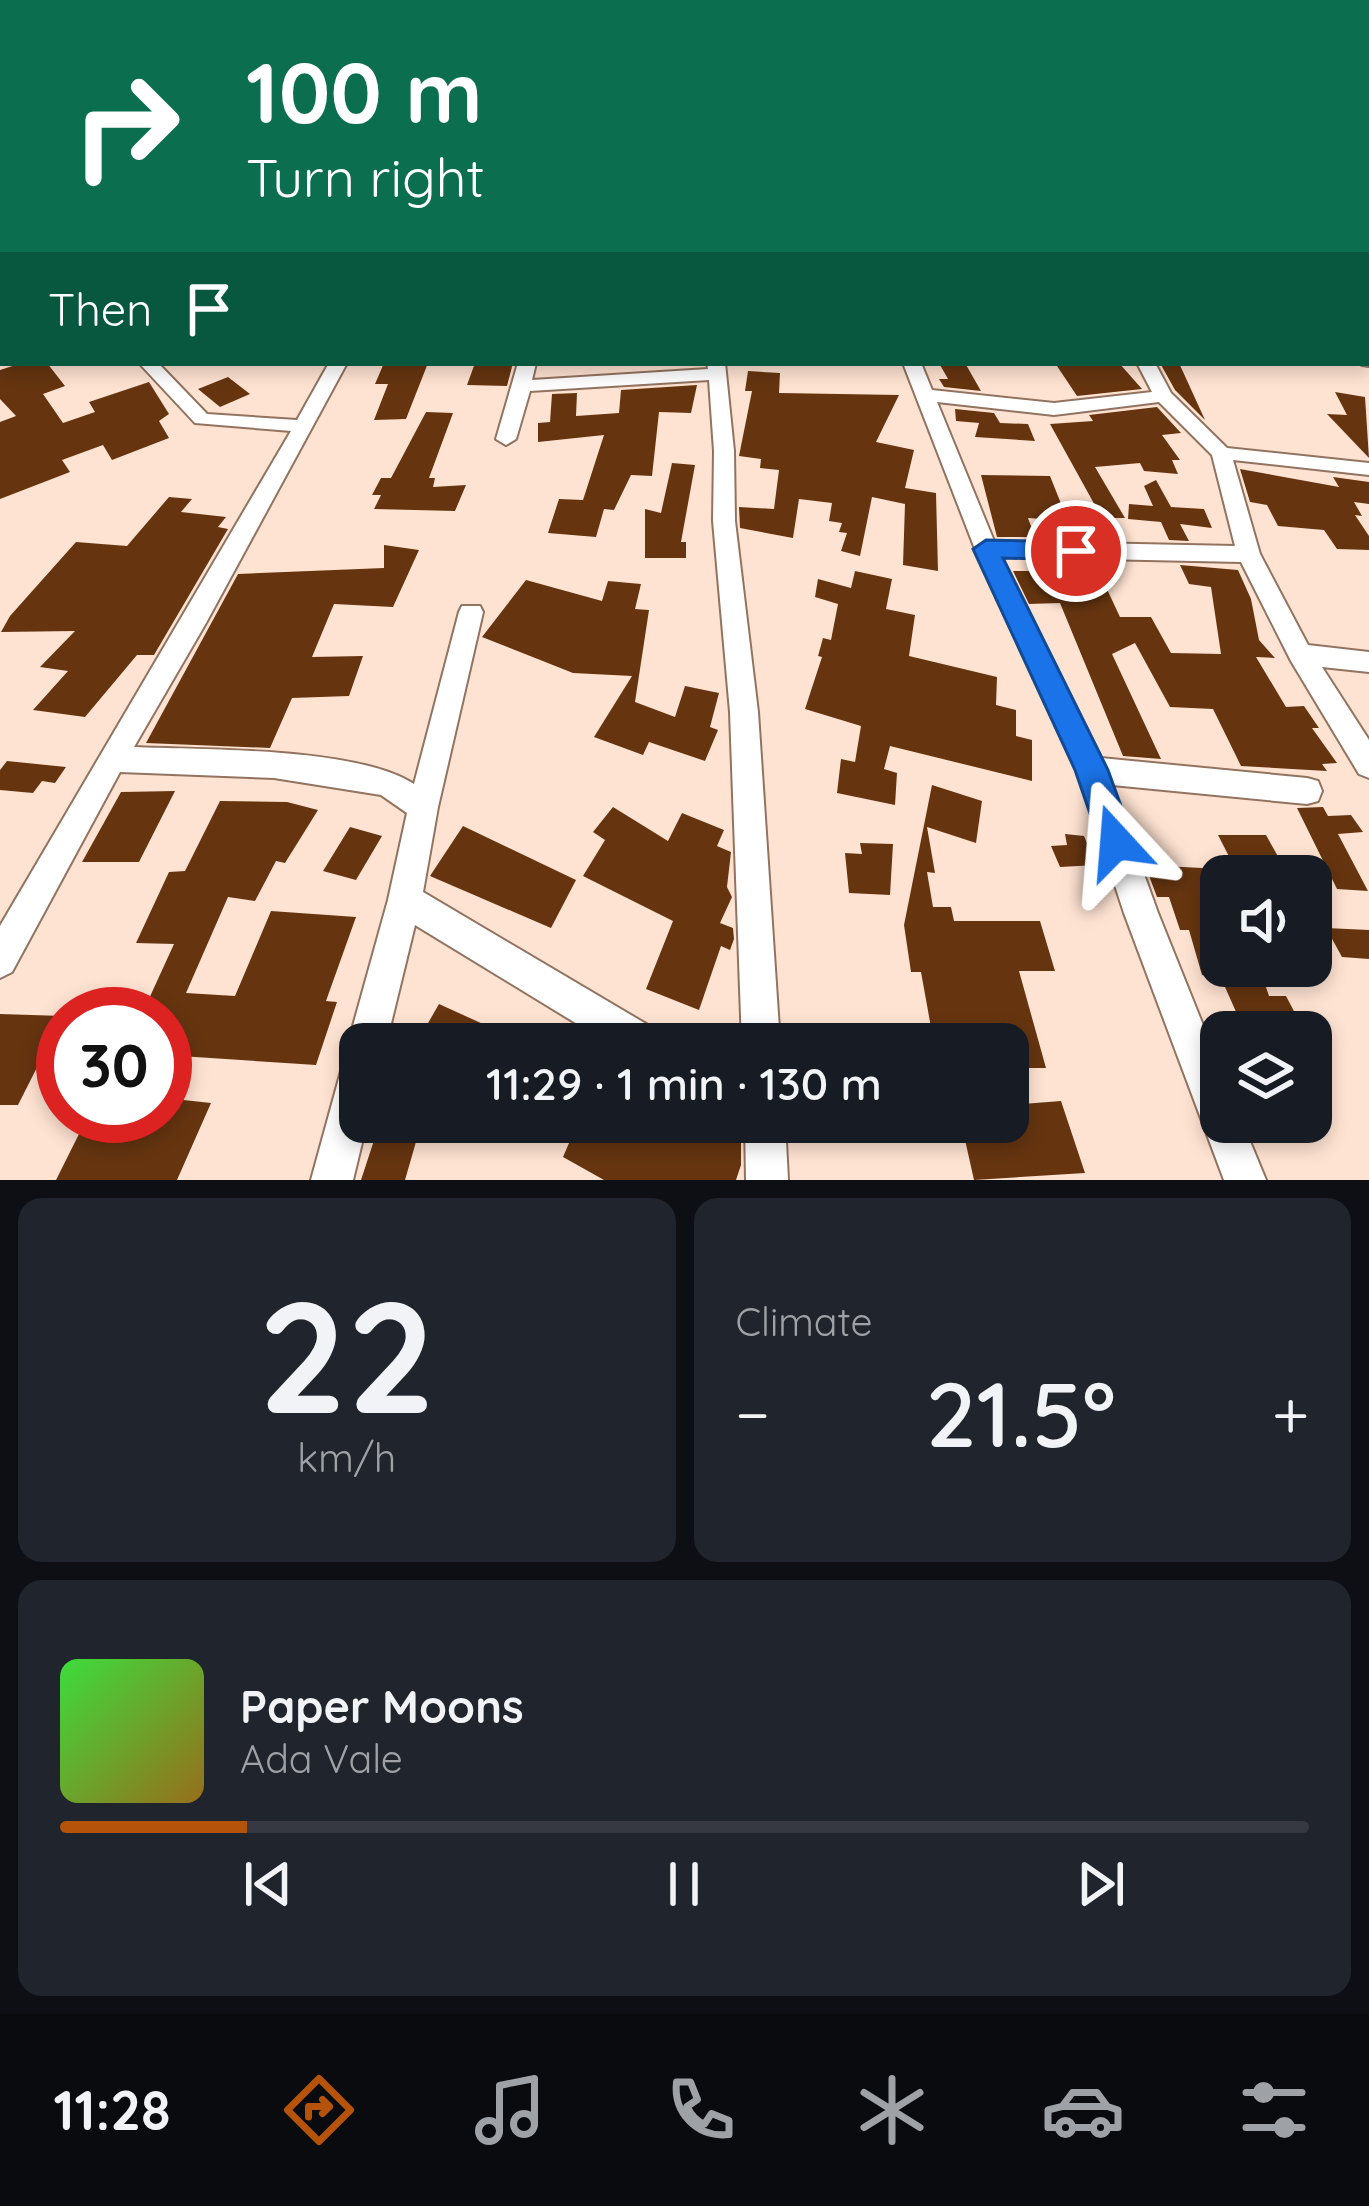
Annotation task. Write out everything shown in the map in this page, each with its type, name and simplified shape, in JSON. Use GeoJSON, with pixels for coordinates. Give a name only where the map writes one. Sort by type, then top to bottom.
{"type":"FeatureCollection","features":[{"type":"Feature","properties":{"kind":"street"},"geometry":{"type":"LineString","coordinates":[[151,366],[202,418],[303,426]]}},
{"type":"Feature","properties":{"kind":"street"},"geometry":{"type":"LineString","coordinates":[[0,960],[336,366]]}},
{"type":"Feature","properties":{"kind":"street"},"geometry":{"type":"LineString","coordinates":[[506,439],[526,366]]}},
{"type":"Feature","properties":{"kind":"street"},"geometry":{"type":"LineString","coordinates":[[913,366],[986,549],[1092,770],[1141,914],[1200,1064]]}},
{"type":"Feature","properties":{"kind":"street"},"geometry":{"type":"LineString","coordinates":[[1148,366],[1163,396],[1221,453],[1249,554],[1300,654],[1369,765]]}},
{"type":"Feature","properties":{"kind":"street"},"geometry":{"type":"LineString","coordinates":[[522,386],[716,368],[724,520],[744,712],[760,1023]]}},
{"type":"Feature","properties":{"kind":"street"},"geometry":{"type":"LineString","coordinates":[[925,395],[1054,409],[1163,396]]}},
{"type":"Feature","properties":{"kind":"street"},"geometry":{"type":"LineString","coordinates":[[1221,453],[1369,469]]}},
{"type":"Feature","properties":{"kind":"street"},"geometry":{"type":"LineString","coordinates":[[986,549],[1249,554]]}},
{"type":"Feature","properties":{"kind":"street"},"geometry":{"type":"LineString","coordinates":[[373,1023],[471,613]]}},
{"type":"Feature","properties":{"kind":"street"},"geometry":{"type":"LineString","coordinates":[[1300,654],[1369,662]]}},
{"type":"Feature","properties":{"kind":"street"},"geometry":{"type":"LineString","coordinates":[[112,759],[274,764],[387,783],[423,807]]}},
{"type":"Feature","properties":{"kind":"street"},"geometry":{"type":"LineString","coordinates":[[1092,770],[1306,791]]}},
{"type":"Feature","properties":{"kind":"street"},"geometry":{"type":"LineString","coordinates":[[405,900],[610,1023]]}},
{"type":"Feature","properties":{"kind":"street"},"geometry":{"type":"LineString","coordinates":[[332,1180],[342,1143]]}},
{"type":"Feature","properties":{"kind":"street"},"geometry":{"type":"LineString","coordinates":[[765,1143],[767,1180]]}},
{"type":"Feature","properties":{"kind":"street"},"geometry":{"type":"LineString","coordinates":[[1231,1143],[1245,1180]]}},
{"type":"Feature","properties":{"kind":"building"},"geometry":{"type":"Polygon","coordinates":[[[49,366],[65,386],[43,394],[63,423],[95,412],[89,402],[149,382],[169,414],[159,421],[169,438],[112,460],[103,445],[62,460],[70,472],[0,499],[0,422],[16,416],[0,399],[0,370],[49,366]]]}},
{"type":"Feature","properties":{"kind":"building"},"geometry":{"type":"Polygon","coordinates":[[[383,366],[427,366],[406,419],[374,420],[388,384],[375,384],[383,366]]]}},
{"type":"Feature","properties":{"kind":"building"},"geometry":{"type":"Polygon","coordinates":[[[474,366],[512,366],[507,386],[467,385],[474,366]]]}},
{"type":"Feature","properties":{"kind":"building"},"geometry":{"type":"Polygon","coordinates":[[[941,366],[967,366],[981,391],[944,387],[939,379],[948,379],[941,366]]]}},
{"type":"Feature","properties":{"kind":"building"},"geometry":{"type":"Polygon","coordinates":[[[1057,366],[1122,366],[1142,389],[1077,396],[1057,366]]]}},
{"type":"Feature","properties":{"kind":"building"},"geometry":{"type":"Polygon","coordinates":[[[1162,366],[1180,366],[1205,420],[1175,390],[1162,366]]]}},
{"type":"Feature","properties":{"kind":"building"},"geometry":{"type":"Polygon","coordinates":[[[748,371],[780,373],[779,393],[899,395],[876,442],[914,450],[905,488],[936,493],[938,571],[903,565],[905,504],[872,497],[860,556],[841,551],[847,533],[839,532],[842,523],[829,521],[832,503],[799,499],[793,538],[740,528],[739,507],[774,509],[779,470],[760,468],[761,459],[739,456],[752,391],[745,391],[748,371]]]}},
{"type":"Feature","properties":{"kind":"building"},"geometry":{"type":"Polygon","coordinates":[[[228,377],[250,394],[220,407],[198,389],[228,377]]]}},
{"type":"Feature","properties":{"kind":"building"},"geometry":{"type":"Polygon","coordinates":[[[697,385],[691,413],[659,412],[652,476],[631,475],[614,510],[604,509],[596,537],[548,533],[559,499],[583,500],[604,435],[538,442],[538,423],[550,422],[552,394],[577,393],[576,416],[619,413],[621,390],[697,385]]]}},
{"type":"Feature","properties":{"kind":"building"},"geometry":{"type":"Polygon","coordinates":[[[1335,392],[1365,397],[1369,458],[1327,414],[1347,415],[1335,392]]]}},
{"type":"Feature","properties":{"kind":"building"},"geometry":{"type":"Polygon","coordinates":[[[1157,407],[1181,433],[1162,435],[1180,460],[1172,460],[1178,474],[1144,471],[1140,463],[1095,467],[1125,518],[1102,518],[1050,424],[1093,421],[1089,415],[1157,407]]]}},
{"type":"Feature","properties":{"kind":"building"},"geometry":{"type":"Polygon","coordinates":[[[955,409],[994,413],[1000,423],[1028,424],[1035,441],[975,437],[979,423],[956,421],[955,409]]]}},
{"type":"Feature","properties":{"kind":"building"},"geometry":{"type":"Polygon","coordinates":[[[426,412],[453,413],[429,478],[435,478],[433,487],[466,485],[455,511],[374,509],[381,495],[372,495],[381,478],[391,478],[426,412]]]}},
{"type":"Feature","properties":{"kind":"building"},"geometry":{"type":"Polygon","coordinates":[[[672,463],[695,465],[681,542],[686,542],[686,558],[645,558],[645,509],[661,513],[672,463]]]}},
{"type":"Feature","properties":{"kind":"building"},"geometry":{"type":"Polygon","coordinates":[[[1240,469],[1339,487],[1333,477],[1369,482],[1369,504],[1354,502],[1362,516],[1355,515],[1369,536],[1369,550],[1337,549],[1324,530],[1278,526],[1267,505],[1250,502],[1240,469]]]}},
{"type":"Feature","properties":{"kind":"building"},"geometry":{"type":"Polygon","coordinates":[[[981,475],[1050,476],[1068,521],[1028,518],[1035,537],[997,537],[981,475]]]}},
{"type":"Feature","properties":{"kind":"building"},"geometry":{"type":"Polygon","coordinates":[[[1156,480],[1171,507],[1204,509],[1212,528],[1180,524],[1189,541],[1169,540],[1161,522],[1128,519],[1129,504],[1153,506],[1144,486],[1156,480]]]}},
{"type":"Feature","properties":{"kind":"building"},"geometry":{"type":"Polygon","coordinates":[[[169,497],[192,499],[181,512],[226,517],[218,527],[228,529],[154,655],[137,655],[85,717],[33,710],[68,671],[40,667],[75,631],[1,632],[10,616],[76,542],[127,546],[169,497]]]}},
{"type":"Feature","properties":{"kind":"building"},"geometry":{"type":"Polygon","coordinates":[[[384,545],[419,550],[393,607],[334,604],[312,657],[363,656],[349,696],[292,698],[270,748],[146,743],[238,574],[384,568],[384,545]]]}},
{"type":"Feature","properties":{"kind":"building"},"geometry":{"type":"Polygon","coordinates":[[[1180,565],[1238,570],[1251,599],[1259,640],[1275,658],[1256,657],[1286,707],[1304,706],[1319,728],[1312,728],[1337,763],[1322,764],[1327,771],[1241,766],[1213,709],[1170,707],[1135,643],[1112,654],[1161,759],[1123,756],[1060,603],[1029,604],[1013,571],[1039,571],[1045,584],[1105,585],[1120,617],[1151,617],[1171,653],[1221,654],[1211,587],[1189,584],[1180,565]]]}},
{"type":"Feature","properties":{"kind":"building"},"geometry":{"type":"Polygon","coordinates":[[[855,571],[892,579],[886,609],[915,615],[909,656],[997,677],[996,705],[1016,710],[1016,736],[1032,740],[1032,781],[890,746],[884,769],[897,773],[895,805],[837,793],[841,759],[855,762],[861,726],[805,709],[822,657],[818,656],[823,638],[831,640],[838,604],[815,597],[818,579],[851,588],[855,571]]]}},
{"type":"Feature","properties":{"kind":"building"},"geometry":{"type":"Polygon","coordinates":[[[526,580],[602,601],[608,581],[641,584],[635,609],[649,610],[635,702],[675,717],[685,686],[719,693],[710,727],[718,730],[705,761],[649,742],[643,755],[594,737],[632,676],[573,673],[482,637],[526,580]]]}},
{"type":"Feature","properties":{"kind":"building"},"geometry":{"type":"Polygon","coordinates":[[[7,761],[66,767],[55,783],[42,781],[33,793],[0,790],[0,770],[7,761]]]}},
{"type":"Feature","properties":{"kind":"building"},"geometry":{"type":"Polygon","coordinates":[[[932,785],[982,801],[976,843],[927,827],[935,873],[927,872],[933,907],[951,907],[954,921],[1040,921],[1055,971],[1019,971],[1046,1068],[1029,1068],[1029,1023],[930,1023],[921,972],[911,972],[904,925],[932,785]]]}},
{"type":"Feature","properties":{"kind":"building"},"geometry":{"type":"Polygon","coordinates":[[[175,791],[139,862],[82,862],[121,792],[175,791]]]}},
{"type":"Feature","properties":{"kind":"building"},"geometry":{"type":"Polygon","coordinates":[[[220,801],[287,802],[318,810],[285,863],[276,861],[255,901],[228,897],[189,987],[154,987],[174,944],[136,943],[169,872],[185,871],[220,801]]]}},
{"type":"Feature","properties":{"kind":"building"},"geometry":{"type":"Polygon","coordinates":[[[613,807],[668,841],[682,813],[724,830],[717,846],[731,852],[727,887],[732,897],[720,923],[733,928],[734,939],[730,950],[721,946],[699,1010],[646,989],[673,921],[583,876],[605,840],[593,832],[613,807]]]}},
{"type":"Feature","properties":{"kind":"building"},"geometry":{"type":"Polygon","coordinates":[[[1323,807],[1328,816],[1351,815],[1363,832],[1338,834],[1368,891],[1337,889],[1332,855],[1320,855],[1297,808],[1323,807]]]}},
{"type":"Feature","properties":{"kind":"building"},"geometry":{"type":"Polygon","coordinates":[[[463,826],[576,880],[551,928],[430,876],[463,826]]]}},
{"type":"Feature","properties":{"kind":"building"},"geometry":{"type":"Polygon","coordinates":[[[350,827],[382,836],[356,880],[323,871],[350,827]]]}},
{"type":"Feature","properties":{"kind":"building"},"geometry":{"type":"Polygon","coordinates":[[[1065,834],[1084,836],[1096,865],[1060,867],[1051,846],[1067,845],[1065,834]]]}},
{"type":"Feature","properties":{"kind":"building"},"geometry":{"type":"Polygon","coordinates":[[[1218,835],[1266,835],[1277,855],[1228,855],[1218,835]]]}},
{"type":"Feature","properties":{"kind":"building"},"geometry":{"type":"Polygon","coordinates":[[[860,843],[893,844],[890,895],[849,893],[845,853],[862,854],[860,843]]]}},
{"type":"Feature","properties":{"kind":"building"},"geometry":{"type":"Polygon","coordinates":[[[1145,865],[1200,868],[1200,968],[1189,930],[1180,930],[1169,897],[1157,897],[1145,865]]]}},
{"type":"Feature","properties":{"kind":"building"},"geometry":{"type":"Polygon","coordinates":[[[271,911],[356,917],[326,1001],[337,1002],[316,1065],[192,1057],[192,993],[235,996],[271,911]]]}},
{"type":"Feature","properties":{"kind":"building"},"geometry":{"type":"Polygon","coordinates":[[[1332,928],[1369,930],[1369,959],[1342,957],[1332,928]]]}},
{"type":"Feature","properties":{"kind":"building"},"geometry":{"type":"Polygon","coordinates":[[[1225,987],[1266,987],[1269,996],[1286,996],[1294,1011],[1236,1011],[1225,987]]]}},
{"type":"Feature","properties":{"kind":"building"},"geometry":{"type":"Polygon","coordinates":[[[439,1004],[481,1023],[428,1023],[439,1004]]]}},
{"type":"Feature","properties":{"kind":"building"},"geometry":{"type":"Polygon","coordinates":[[[0,1014],[36,1015],[36,1069],[18,1105],[0,1105],[0,1014]]]}},
{"type":"Feature","properties":{"kind":"building"},"geometry":{"type":"Polygon","coordinates":[[[192,1101],[211,1103],[177,1180],[56,1180],[74,1143],[192,1143],[192,1101]]]}},
{"type":"Feature","properties":{"kind":"building"},"geometry":{"type":"Polygon","coordinates":[[[1061,1101],[1085,1173],[974,1180],[966,1143],[1029,1143],[1029,1103],[1061,1101]]]}},
{"type":"Feature","properties":{"kind":"building"},"geometry":{"type":"Polygon","coordinates":[[[373,1143],[416,1143],[405,1180],[361,1180],[373,1143]]]}},
{"type":"Feature","properties":{"kind":"building"},"geometry":{"type":"Polygon","coordinates":[[[569,1143],[741,1143],[736,1180],[604,1180],[563,1157],[569,1143]]]}},
{"type":"Feature","properties":{"kind":"route"},"geometry":{"type":"LineString","coordinates":[[1076,551],[986,549],[1092,770],[1116,842]]}}]}
